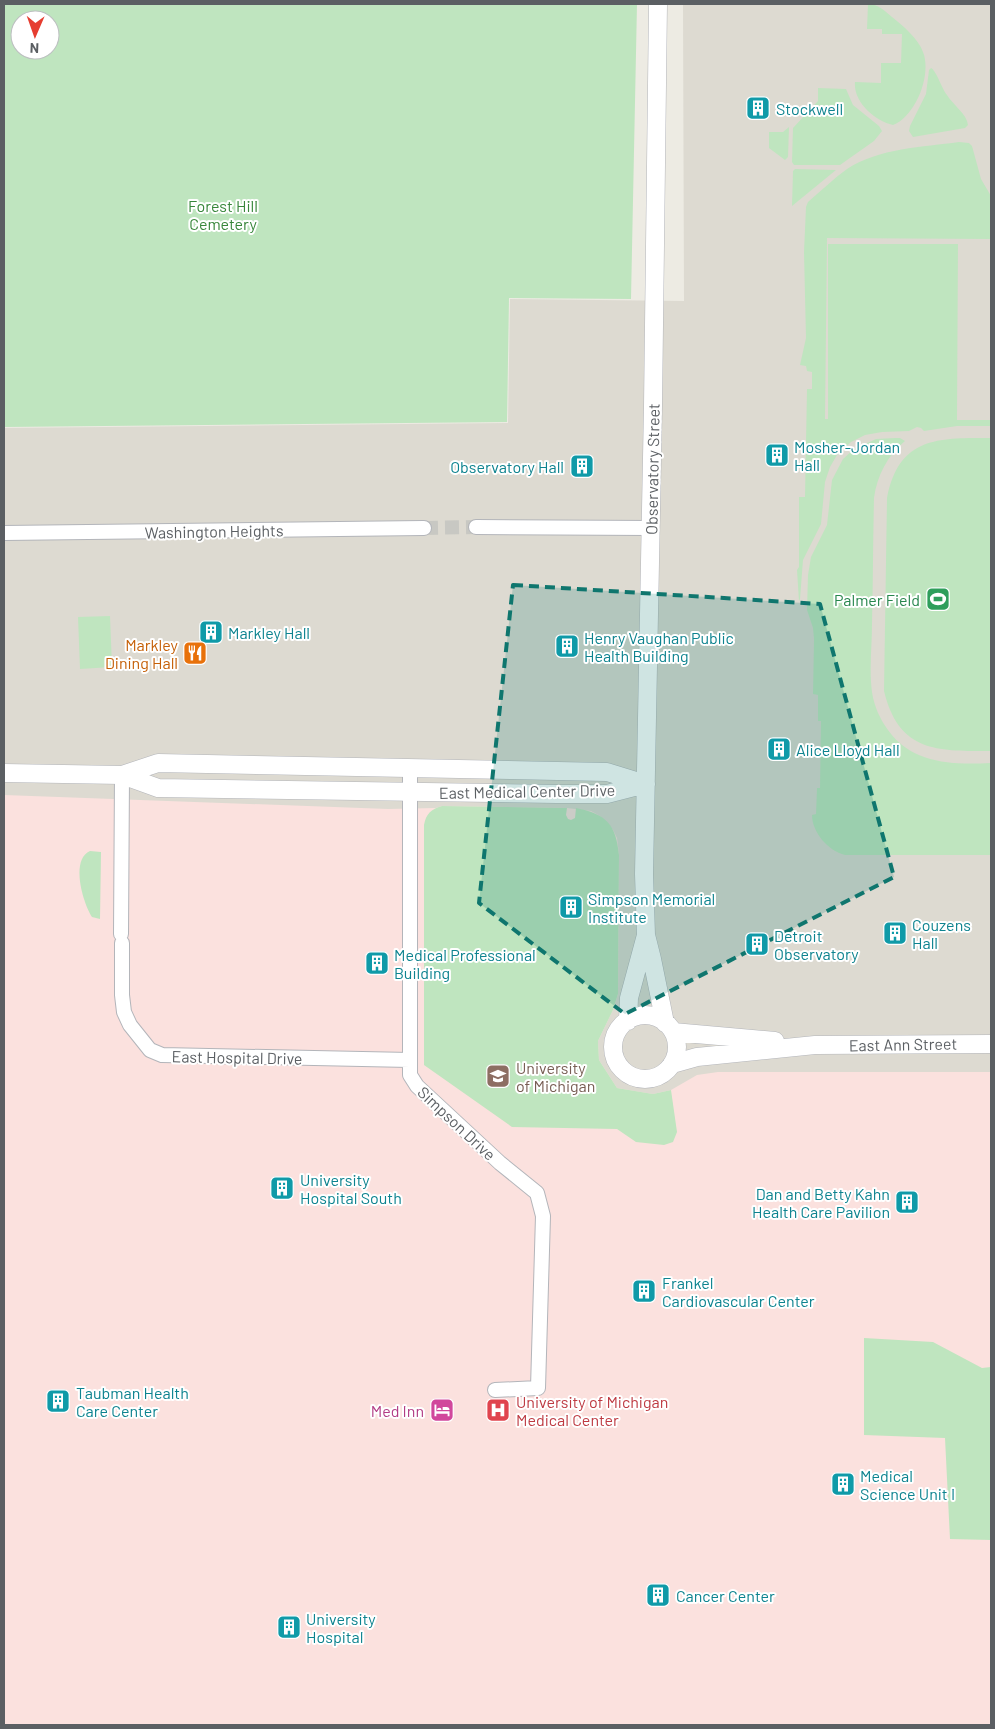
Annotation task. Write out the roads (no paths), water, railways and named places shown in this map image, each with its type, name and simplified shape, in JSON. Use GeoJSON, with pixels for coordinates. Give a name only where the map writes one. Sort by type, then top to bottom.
{"type":"FeatureCollection","features":[{"type":"Feature","properties":{"kind":"street","name":"Observatory Street"},"geometry":{"type":"LineString","coordinates":[[658,4],[644,874],[646,934],[669,1027]]}},
{"type":"Feature","properties":{"kind":"street"},"geometry":{"type":"LineString","coordinates":[[476,527],[651,528]]}},
{"type":"Feature","properties":{"kind":"street","name":"Washington Heights"},"geometry":{"type":"LineString","coordinates":[[4,533],[424,528]]}},
{"type":"Feature","properties":{"kind":"street","name":"East Medical Center Drive"},"geometry":{"type":"LineString","coordinates":[[122,776],[158,763],[607,772],[646,784]]}},
{"type":"Feature","properties":{"kind":"street","name":"Simpson Drive"},"geometry":{"type":"LineString","coordinates":[[410,768],[410,1075],[417,1086],[500,1163],[537,1193],[543,1216],[538,1388],[495,1390]]}},
{"type":"Feature","properties":{"kind":"street","name":"East Medical Center Drive"},"geometry":{"type":"LineString","coordinates":[[4,773],[122,776],[158,788],[607,794],[646,784]]}},
{"type":"Feature","properties":{"kind":"street","name":"East Hospital Drive"},"geometry":{"type":"LineString","coordinates":[[122,776],[122,995],[124,1012],[130,1025],[150,1050],[162,1056],[410,1060]]}},
{"type":"Feature","properties":{"kind":"street","name":"Observatory Street"},"geometry":{"type":"LineString","coordinates":[[628,1021],[629,998],[646,934]]}},
{"type":"Feature","properties":{"kind":"street"},"geometry":{"type":"LineString","coordinates":[[648,1015],[658,1018],[669,1027],[676,1042],[676,1054],[672,1064],[665,1072],[648,1079],[638,1078],[622,1070],[614,1055],[613,1044],[619,1028],[637,1016],[648,1015]]}},
{"type":"Feature","properties":{"kind":"street","name":"East Ann Street"},"geometry":{"type":"LineString","coordinates":[[669,1027],[815,1045]]}},
{"type":"Feature","properties":{"kind":"street","name":"East Ann Street"},"geometry":{"type":"LineString","coordinates":[[672,1064],[697,1057],[815,1045],[991,1044]]}},
{"type":"Feature","properties":{"kind":"tunnel"},"geometry":{"type":"LineString","coordinates":[[424,528],[476,527]]}},
{"type":"Feature","properties":{"kind":"place","name":"Stockwell"},"geometry":{"type":"Point","coordinates":[758,108]}},
{"type":"Feature","properties":{"kind":"place","name":"Mosher-Jordan Hall"},"geometry":{"type":"Point","coordinates":[777,455]}},
{"type":"Feature","properties":{"kind":"place","name":"Observatory Hall"},"geometry":{"type":"Point","coordinates":[582,466]}},
{"type":"Feature","properties":{"kind":"place","name":"Palmer Field"},"geometry":{"type":"Point","coordinates":[938,599]}},
{"type":"Feature","properties":{"kind":"place","name":"Markley Hall"},"geometry":{"type":"Point","coordinates":[211,632]}},
{"type":"Feature","properties":{"kind":"place","name":"Henry Vaughan Public Health Building"},"geometry":{"type":"Point","coordinates":[567,646]}},
{"type":"Feature","properties":{"kind":"place","name":"Markley Dining Hall"},"geometry":{"type":"Point","coordinates":[195,653]}},
{"type":"Feature","properties":{"kind":"place","name":"Alice Lloyd Hall"},"geometry":{"type":"Point","coordinates":[779,749]}},
{"type":"Feature","properties":{"kind":"place","name":"Simpson Memorial Institute"},"geometry":{"type":"Point","coordinates":[571,907]}},
{"type":"Feature","properties":{"kind":"place","name":"Couzens Hall"},"geometry":{"type":"Point","coordinates":[895,933]}},
{"type":"Feature","properties":{"kind":"place","name":"Detroit Observatory"},"geometry":{"type":"Point","coordinates":[757,944]}},
{"type":"Feature","properties":{"kind":"place","name":"Medical Professional Building"},"geometry":{"type":"Point","coordinates":[377,963]}},
{"type":"Feature","properties":{"kind":"place","name":"University of Michigan"},"geometry":{"type":"Point","coordinates":[498,1076]}},
{"type":"Feature","properties":{"kind":"place","name":"University Hospital South"},"geometry":{"type":"Point","coordinates":[282,1188]}},
{"type":"Feature","properties":{"kind":"place","name":"Dan and Betty Kahn Health Care Pavilion"},"geometry":{"type":"Point","coordinates":[907,1202]}},
{"type":"Feature","properties":{"kind":"place","name":"Frankel Cardiovascular Center"},"geometry":{"type":"Point","coordinates":[644,1291]}},
{"type":"Feature","properties":{"kind":"place","name":"Taubman Health Care Center"},"geometry":{"type":"Point","coordinates":[58,1401]}},
{"type":"Feature","properties":{"kind":"place","name":"Med Inn"},"geometry":{"type":"Point","coordinates":[442,1410]}},
{"type":"Feature","properties":{"kind":"place","name":"University of Michigan Medical Center"},"geometry":{"type":"Point","coordinates":[498,1410]}},
{"type":"Feature","properties":{"kind":"place","name":"Medical Science Unit I"},"geometry":{"type":"Point","coordinates":[843,1484]}},
{"type":"Feature","properties":{"kind":"place","name":"Cancer Center"},"geometry":{"type":"Point","coordinates":[658,1595]}},
{"type":"Feature","properties":{"kind":"place","name":"University Hospital"},"geometry":{"type":"Point","coordinates":[289,1627]}},
{"type":"Feature","properties":{"kind":"park label","name":"Forest Hill Cemetery"},"geometry":{"type":"Point","coordinates":[223,214]}}]}
